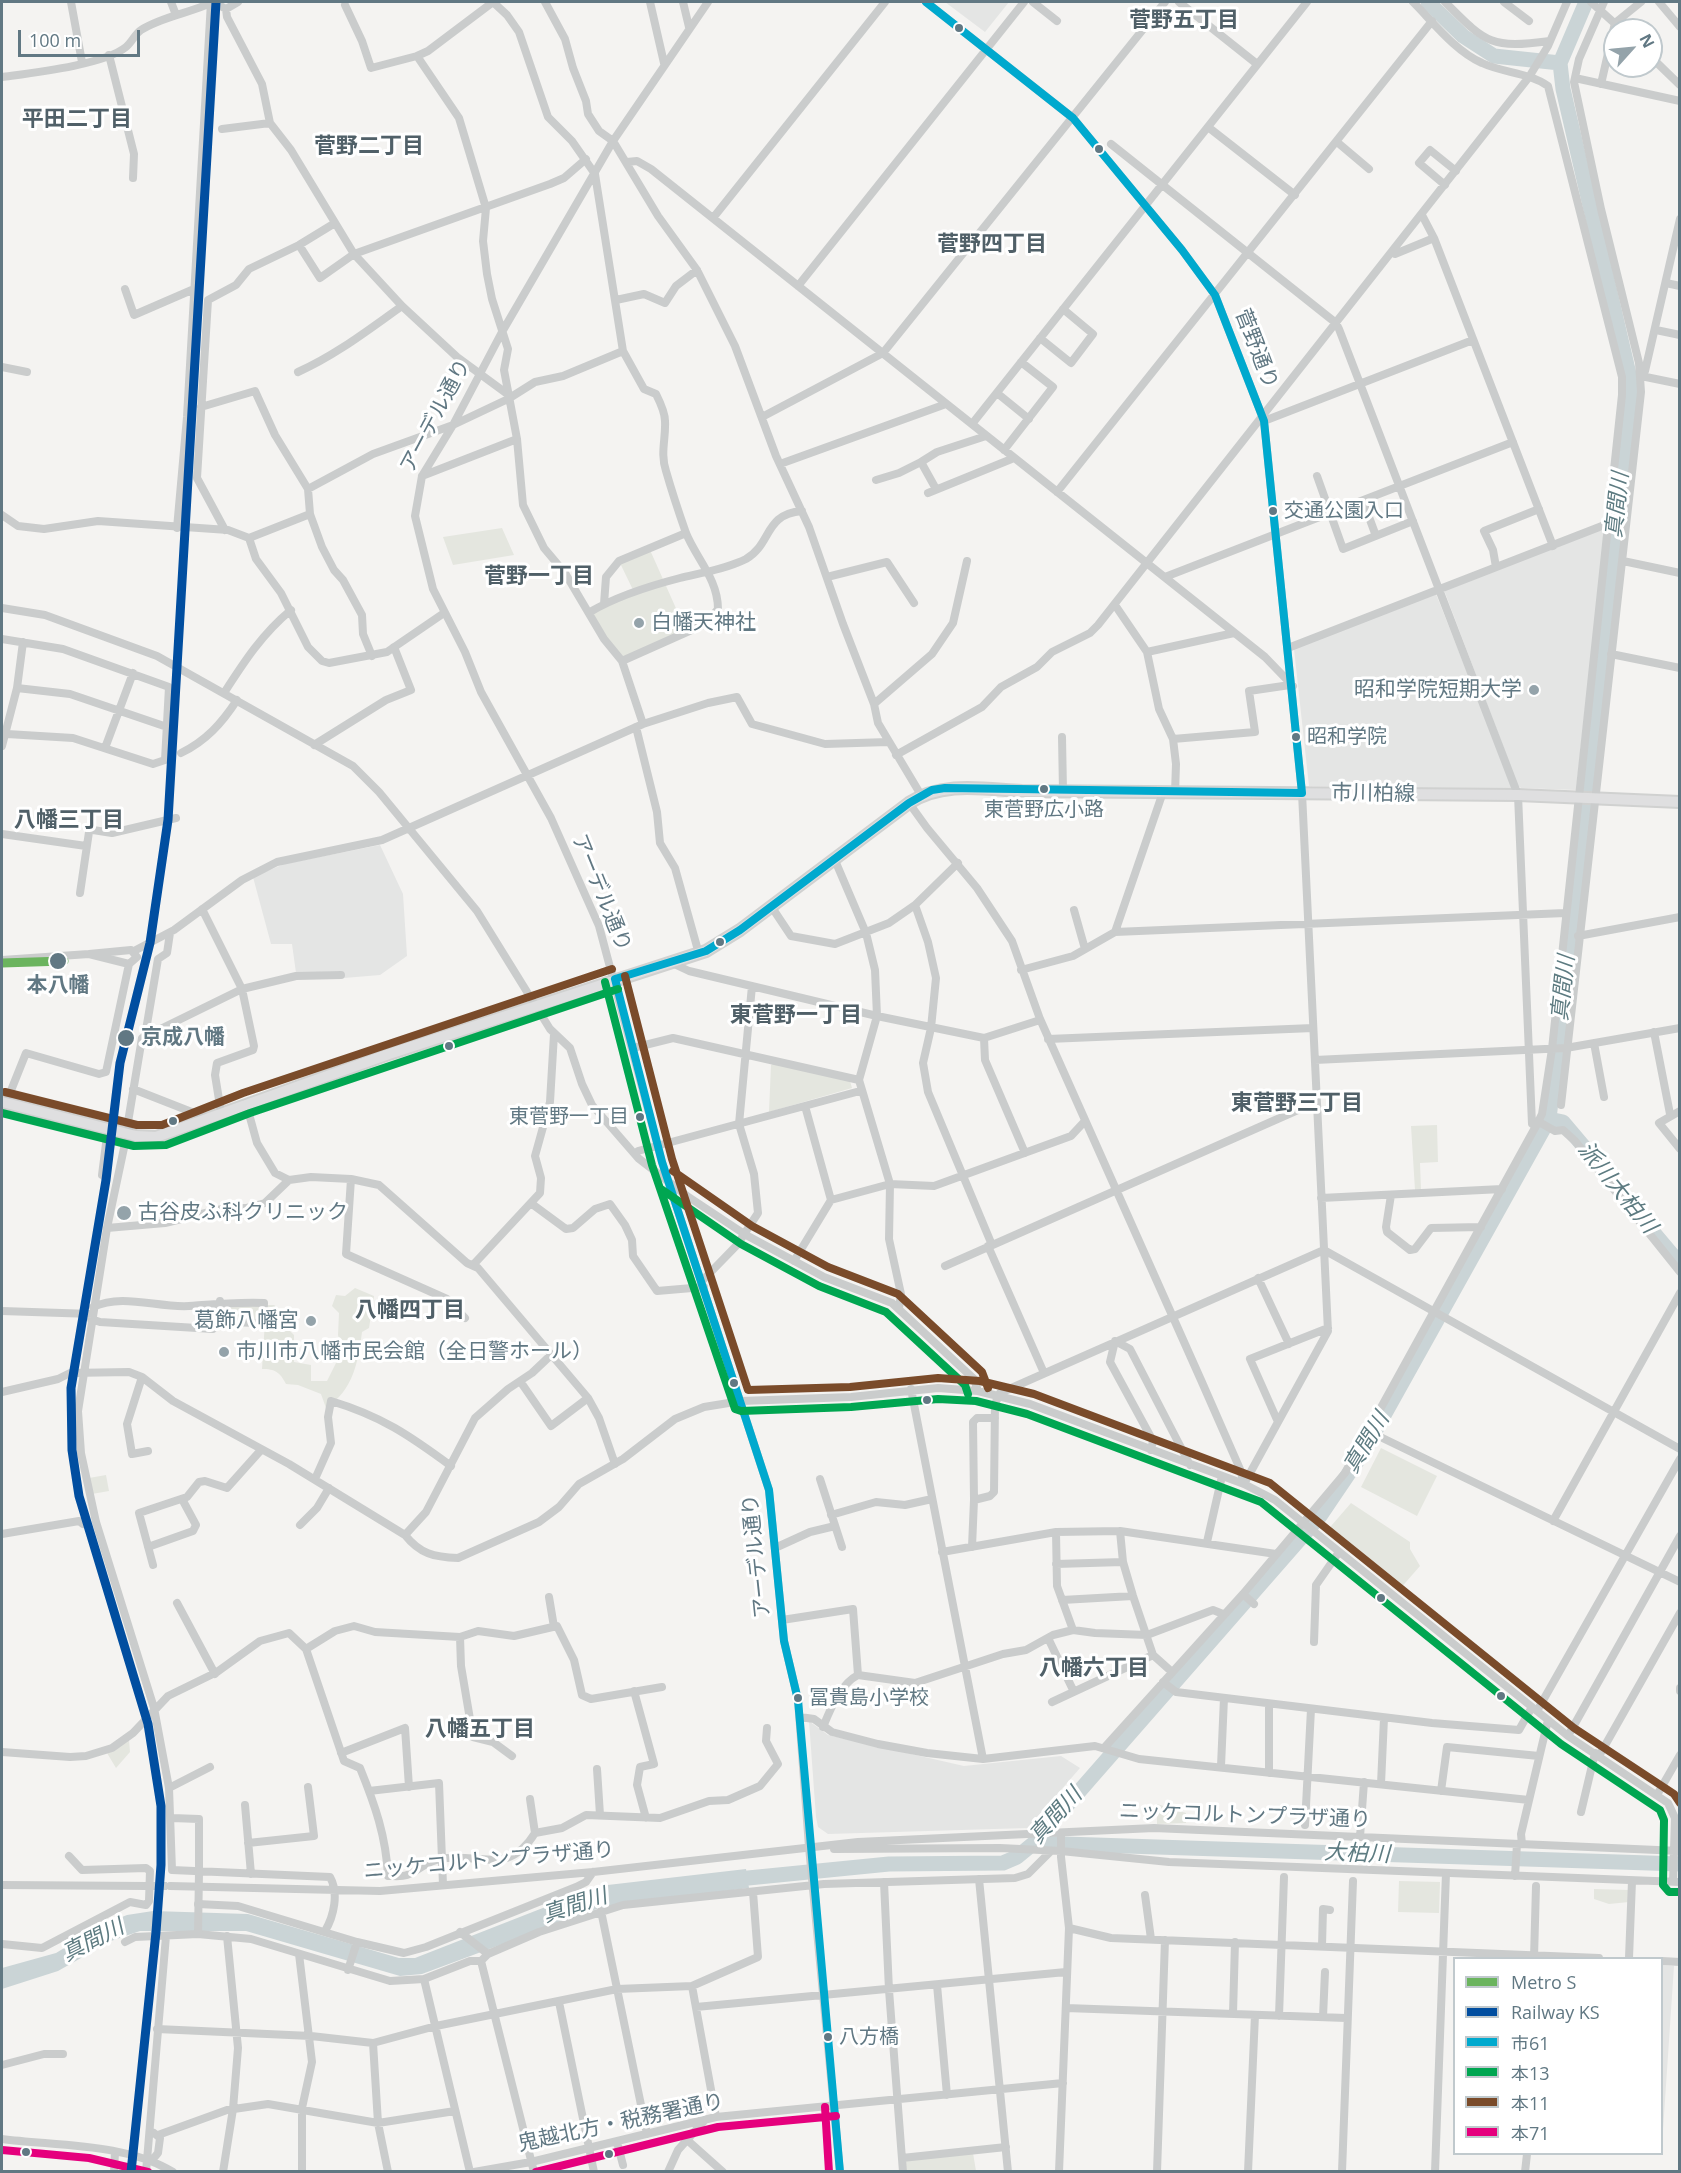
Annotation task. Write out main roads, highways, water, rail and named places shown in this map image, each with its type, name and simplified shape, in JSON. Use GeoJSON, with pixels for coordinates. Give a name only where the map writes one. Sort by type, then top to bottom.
{"type":"FeatureCollection","features":[{"type":"Feature","properties":{"kind":"main road","name":"市川柏線"},"geometry":{"type":"LineString","coordinates":[[4,1102],[130,1135],[156,1137],[246,1103],[615,979],[696,955],[740,930],[909,803],[921,795],[945,788],[1175,793],[1518,795],[1680,802]]}},
{"type":"Feature","properties":{"kind":"water"},"geometry":{"type":"Polygon","coordinates":[[[746,1869],[749,1888],[602,1907],[422,1974],[400,1976],[246,1931],[140,1931],[111,1941],[58,1971],[2,1989],[2,1968],[56,1953],[104,1924],[127,1915],[153,1911],[248,1914],[399,1958],[415,1958],[599,1886],[746,1869]]]}},
{"type":"Feature","properties":{"kind":"waterway","name":"真間川"},"geometry":{"type":"LineString","coordinates":[[1428,2],[1463,36],[1494,56],[1560,63]]}},
{"type":"Feature","properties":{"kind":"waterway","name":"真間川"},"geometry":{"type":"LineString","coordinates":[[728,1880],[889,1864],[1003,1863],[1017,1857],[1034,1843],[1320,1516],[1364,1451],[1549,1119],[1632,387],[1563,89],[1560,63],[1586,2]]}},
{"type":"Feature","properties":{"kind":"waterway","name":"派川大柏川"},"geometry":{"type":"LineString","coordinates":[[1549,1119],[1563,1122],[1585,1148]]}},
{"type":"Feature","properties":{"kind":"waterway","name":"派川大柏川"},"geometry":{"type":"LineString","coordinates":[[1643,1220],[1680,1264]]}},
{"type":"Feature","properties":{"kind":"waterway","name":"大柏川"},"geometry":{"type":"LineString","coordinates":[[1034,1843],[1680,1864]]}},
{"type":"Feature","properties":{"kind":"tunnel"},"geometry":{"type":"LineString","coordinates":[[147,1886],[170,1886]]}},
{"type":"Feature","properties":{"kind":"metro line","name":"S"},"geometry":{"type":"LineString","coordinates":[[2,963],[64,961]]}},
{"type":"Feature","properties":{"kind":"rail line","name":"KS"},"geometry":{"type":"LineString","coordinates":[[131,2172],[156,1932],[161,1865],[161,1806],[148,1724],[79,1496],[72,1450],[71,1388],[106,1180],[120,1063],[150,943],[168,820],[216,2]]}},
{"type":"Feature","properties":{"kind":"place","name":"交通公園入口"},"geometry":{"type":"Point","coordinates":[1273,511]}},
{"type":"Feature","properties":{"kind":"place","name":"白幡天神社"},"geometry":{"type":"Point","coordinates":[639,623]}},
{"type":"Feature","properties":{"kind":"place","name":"昭和学院短期大学"},"geometry":{"type":"Point","coordinates":[1534,690]}},
{"type":"Feature","properties":{"kind":"place","name":"昭和学院"},"geometry":{"type":"Point","coordinates":[1296,737]}},
{"type":"Feature","properties":{"kind":"place","name":"東菅野広小路"},"geometry":{"type":"Point","coordinates":[1044,789]}},
{"type":"Feature","properties":{"kind":"place","name":"本八幡"},"geometry":{"type":"Point","coordinates":[58,961]}},
{"type":"Feature","properties":{"kind":"place","name":"京成八幡"},"geometry":{"type":"Point","coordinates":[126,1038]}},
{"type":"Feature","properties":{"kind":"place","name":"東菅野一丁目"},"geometry":{"type":"Point","coordinates":[640,1117]}},
{"type":"Feature","properties":{"kind":"place","name":"古谷皮ふ科クリニック"},"geometry":{"type":"Point","coordinates":[124,1213]}},
{"type":"Feature","properties":{"kind":"place","name":"葛飾八幡宮"},"geometry":{"type":"Point","coordinates":[311,1321]}},
{"type":"Feature","properties":{"kind":"place","name":"市川市八幡市民会館（全日警ホール）"},"geometry":{"type":"Point","coordinates":[224,1352]}},
{"type":"Feature","properties":{"kind":"place","name":"冨貴島小学校"},"geometry":{"type":"Point","coordinates":[798,1698]}},
{"type":"Feature","properties":{"kind":"place","name":"八方橋"},"geometry":{"type":"Point","coordinates":[828,2037]}},
{"type":"Feature","properties":{"kind":"district","name":"菅野五丁目"},"geometry":{"type":"Point","coordinates":[1184,21]}},
{"type":"Feature","properties":{"kind":"district","name":"平田二丁目"},"geometry":{"type":"Point","coordinates":[77,120]}},
{"type":"Feature","properties":{"kind":"district","name":"菅野二丁目"},"geometry":{"type":"Point","coordinates":[369,147]}},
{"type":"Feature","properties":{"kind":"district","name":"菅野四丁目"},"geometry":{"type":"Point","coordinates":[992,245]}},
{"type":"Feature","properties":{"kind":"district","name":"菅野一丁目"},"geometry":{"type":"Point","coordinates":[539,577]}},
{"type":"Feature","properties":{"kind":"district","name":"八幡三丁目"},"geometry":{"type":"Point","coordinates":[69,821]}},
{"type":"Feature","properties":{"kind":"district","name":"東菅野一丁目"},"geometry":{"type":"Point","coordinates":[796,1016]}},
{"type":"Feature","properties":{"kind":"district","name":"東菅野三丁目"},"geometry":{"type":"Point","coordinates":[1297,1104]}},
{"type":"Feature","properties":{"kind":"district","name":"八幡四丁目"},"geometry":{"type":"Point","coordinates":[410,1311]}},
{"type":"Feature","properties":{"kind":"district","name":"八幡六丁目"},"geometry":{"type":"Point","coordinates":[1094,1669]}},
{"type":"Feature","properties":{"kind":"district","name":"八幡五丁目"},"geometry":{"type":"Point","coordinates":[480,1730]}}]}
